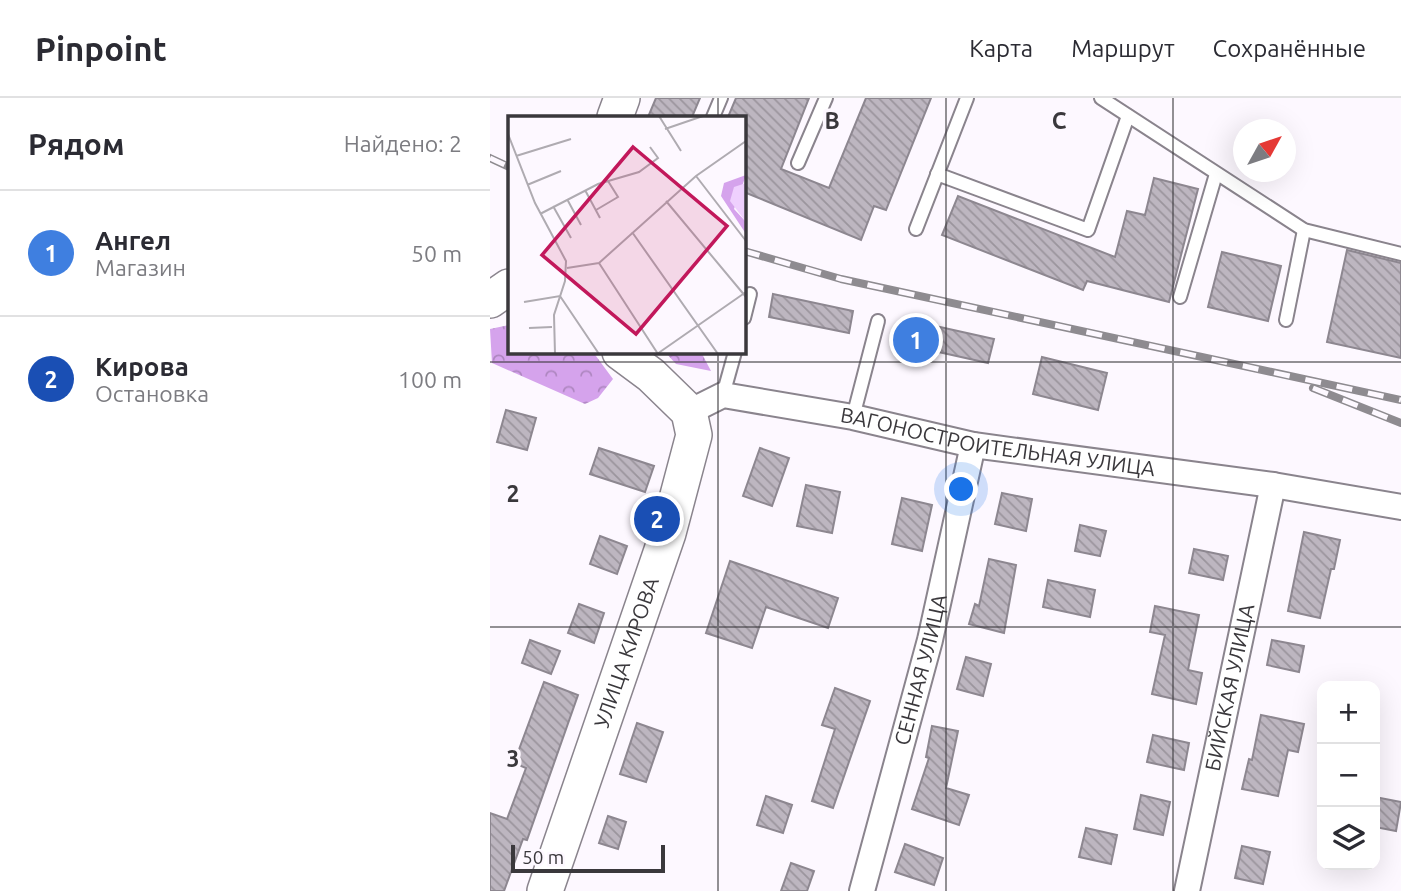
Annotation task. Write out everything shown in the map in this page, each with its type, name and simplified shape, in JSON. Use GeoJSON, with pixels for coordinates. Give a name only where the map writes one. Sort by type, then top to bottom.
{"type":"FeatureCollection","features":[{"type":"Feature","properties":{"kind":"street"},"geometry":{"type":"LineString","coordinates":[[615,116],[622,98]]}},
{"type":"Feature","properties":{"kind":"street"},"geometry":{"type":"LineString","coordinates":[[490,300],[508,288]]}},
{"type":"Feature","properties":{"kind":"street"},"geometry":{"type":"LineString","coordinates":[[623,354],[651,375],[689,412],[723,395]]}},
{"type":"Feature","properties":{"kind":"street","name":"ВАГОНОСТРОИТЕЛЬНАЯ УЛИЦА"},"geometry":{"type":"LineString","coordinates":[[723,395],[853,417],[973,445],[1273,485],[1401,507]]}},
{"type":"Feature","properties":{"kind":"street","name":"УЛИЦА КИРОВА"},"geometry":{"type":"LineString","coordinates":[[545,891],[668,533],[694,435],[689,412]]}},
{"type":"Feature","properties":{"kind":"street","name":"СЕННАЯ УЛИЦА"},"geometry":{"type":"LineString","coordinates":[[862,891],[930,640],[973,445]]}},
{"type":"Feature","properties":{"kind":"street","name":"БИЙСКАЯ УЛИЦА"},"geometry":{"type":"LineString","coordinates":[[1187,891],[1273,485]]}},
{"type":"Feature","properties":{"kind":"lane"},"geometry":{"type":"LineString","coordinates":[[713,116],[721,98]]}},
{"type":"Feature","properties":{"kind":"lane"},"geometry":{"type":"LineString","coordinates":[[798,163],[826,98]]}},
{"type":"Feature","properties":{"kind":"lane"},"geometry":{"type":"LineString","coordinates":[[916,229],[967,98]]}},
{"type":"Feature","properties":{"kind":"lane"},"geometry":{"type":"LineString","coordinates":[[1101,98],[1304,230],[1401,254]]}},
{"type":"Feature","properties":{"kind":"lane"},"geometry":{"type":"LineString","coordinates":[[937,174],[1088,230],[1128,116]]}},
{"type":"Feature","properties":{"kind":"lane"},"geometry":{"type":"LineString","coordinates":[[1180,297],[1216,174]]}},
{"type":"Feature","properties":{"kind":"lane"},"geometry":{"type":"LineString","coordinates":[[1286,320],[1304,230]]}},
{"type":"Feature","properties":{"kind":"lane"},"geometry":{"type":"LineString","coordinates":[[746,310],[750,294]]}},
{"type":"Feature","properties":{"kind":"lane"},"geometry":{"type":"LineString","coordinates":[[853,417],[878,321]]}},
{"type":"Feature","properties":{"kind":"lane"},"geometry":{"type":"LineString","coordinates":[[723,395],[734,354]]}},
{"type":"Feature","properties":{"kind":"green space"},"geometry":{"type":"Polygon","coordinates":[[[508,325],[508,354],[594,354],[613,379],[598,398],[585,404],[492,363],[490,329],[508,325]]]}},
{"type":"Feature","properties":{"kind":"green space"},"geometry":{"type":"Polygon","coordinates":[[[667,354],[702,354],[711,371],[676,364],[667,354]]]}},
{"type":"Feature","properties":{"kind":"building"},"geometry":{"type":"Polygon","coordinates":[[[656,98],[700,98],[692,116],[648,116],[656,98]]]}},
{"type":"Feature","properties":{"kind":"building"},"geometry":{"type":"Polygon","coordinates":[[[736,98],[809,98],[781,169],[829,188],[866,98],[931,98],[886,210],[874,206],[861,240],[746,193],[746,116],[728,116],[736,98]]]}},
{"type":"Feature","properties":{"kind":"building"},"geometry":{"type":"Polygon","coordinates":[[[1154,178],[1198,189],[1169,302],[1087,281],[1083,290],[942,235],[958,196],[1115,257],[1127,211],[1145,215],[1154,178]]]}},
{"type":"Feature","properties":{"kind":"building"},"geometry":{"type":"Polygon","coordinates":[[[1347,250],[1401,263],[1401,358],[1327,342],[1347,250]]]}},
{"type":"Feature","properties":{"kind":"building"},"geometry":{"type":"Polygon","coordinates":[[[1222,252],[1281,266],[1268,321],[1208,307],[1222,252]]]}},
{"type":"Feature","properties":{"kind":"building"},"geometry":{"type":"Polygon","coordinates":[[[773,294],[853,311],[849,333],[769,317],[773,294]]]}},
{"type":"Feature","properties":{"kind":"building"},"geometry":{"type":"Polygon","coordinates":[[[913,321],[994,339],[988,363],[907,345],[913,321]]]}},
{"type":"Feature","properties":{"kind":"building"},"geometry":{"type":"Polygon","coordinates":[[[1042,357],[1107,373],[1098,410],[1033,394],[1042,357]]]}},
{"type":"Feature","properties":{"kind":"building"},"geometry":{"type":"Polygon","coordinates":[[[506,410],[536,418],[527,450],[497,442],[506,410]]]}},
{"type":"Feature","properties":{"kind":"building"},"geometry":{"type":"Polygon","coordinates":[[[599,448],[654,466],[645,492],[590,474],[599,448]]]}},
{"type":"Feature","properties":{"kind":"building"},"geometry":{"type":"Polygon","coordinates":[[[760,448],[789,458],[772,506],[743,496],[760,448]]]}},
{"type":"Feature","properties":{"kind":"building"},"geometry":{"type":"Polygon","coordinates":[[[806,485],[840,492],[832,533],[797,526],[806,485]]]}},
{"type":"Feature","properties":{"kind":"building"},"geometry":{"type":"Polygon","coordinates":[[[1002,493],[1032,499],[1026,531],[995,524],[1002,493]]]}},
{"type":"Feature","properties":{"kind":"building"},"geometry":{"type":"Polygon","coordinates":[[[902,498],[932,505],[922,551],[892,544],[902,498]]]}},
{"type":"Feature","properties":{"kind":"building"},"geometry":{"type":"Polygon","coordinates":[[[1080,525],[1106,531],[1100,556],[1075,551],[1080,525]]]}},
{"type":"Feature","properties":{"kind":"building"},"geometry":{"type":"Polygon","coordinates":[[[1304,532],[1340,540],[1320,618],[1288,611],[1304,532]]]}},
{"type":"Feature","properties":{"kind":"building"},"geometry":{"type":"Polygon","coordinates":[[[600,536],[627,546],[617,574],[590,564],[600,536]]]}},
{"type":"Feature","properties":{"kind":"building"},"geometry":{"type":"Polygon","coordinates":[[[1194,549],[1228,556],[1223,580],[1189,573],[1194,549]]]}},
{"type":"Feature","properties":{"kind":"building"},"geometry":{"type":"Polygon","coordinates":[[[989,559],[1016,565],[1004,633],[969,624],[975,604],[979,606],[989,559]]]}},
{"type":"Feature","properties":{"kind":"building"},"geometry":{"type":"Polygon","coordinates":[[[730,561],[838,598],[828,628],[766,607],[752,648],[706,633],[730,561]]]}},
{"type":"Feature","properties":{"kind":"building"},"geometry":{"type":"Polygon","coordinates":[[[1048,580],[1095,590],[1090,617],[1043,607],[1048,580]]]}},
{"type":"Feature","properties":{"kind":"building"},"geometry":{"type":"Polygon","coordinates":[[[579,604],[604,613],[594,643],[568,633],[579,604]]]}},
{"type":"Feature","properties":{"kind":"building"},"geometry":{"type":"Polygon","coordinates":[[[1155,606],[1199,615],[1188,670],[1202,673],[1196,704],[1152,694],[1165,635],[1150,632],[1155,606]]]}},
{"type":"Feature","properties":{"kind":"building"},"geometry":{"type":"Polygon","coordinates":[[[530,640],[560,651],[551,674],[522,663],[530,640]]]}},
{"type":"Feature","properties":{"kind":"building"},"geometry":{"type":"Polygon","coordinates":[[[1272,640],[1304,646],[1299,672],[1267,665],[1272,640]]]}},
{"type":"Feature","properties":{"kind":"building"},"geometry":{"type":"Polygon","coordinates":[[[966,657],[991,664],[983,696],[957,689],[966,657]]]}},
{"type":"Feature","properties":{"kind":"building"},"geometry":{"type":"Polygon","coordinates":[[[544,682],[578,695],[527,840],[523,839],[504,891],[490,891],[490,813],[507,819],[526,768],[514,763],[544,682]]]}},
{"type":"Feature","properties":{"kind":"building"},"geometry":{"type":"Polygon","coordinates":[[[835,688],[870,701],[833,808],[812,801],[835,729],[822,725],[835,688]]]}},
{"type":"Feature","properties":{"kind":"building"},"geometry":{"type":"Polygon","coordinates":[[[1261,715],[1304,724],[1298,752],[1288,750],[1278,796],[1242,789],[1249,759],[1252,760],[1261,715]]]}},
{"type":"Feature","properties":{"kind":"building"},"geometry":{"type":"Polygon","coordinates":[[[637,723],[663,732],[646,782],[620,774],[637,723]]]}},
{"type":"Feature","properties":{"kind":"building"},"geometry":{"type":"Polygon","coordinates":[[[932,726],[958,731],[946,788],[969,795],[959,825],[912,809],[929,758],[926,757],[932,726]]]}},
{"type":"Feature","properties":{"kind":"building"},"geometry":{"type":"Polygon","coordinates":[[[1153,735],[1189,743],[1184,770],[1147,762],[1153,735]]]}},
{"type":"Feature","properties":{"kind":"building"},"geometry":{"type":"Polygon","coordinates":[[[1141,795],[1170,802],[1163,835],[1134,829],[1141,795]]]}},
{"type":"Feature","properties":{"kind":"building"},"geometry":{"type":"Polygon","coordinates":[[[766,796],[792,805],[783,833],[757,825],[766,796]]]}},
{"type":"Feature","properties":{"kind":"building"},"geometry":{"type":"Polygon","coordinates":[[[1380,798],[1401,802],[1396,831],[1380,828],[1380,798]]]}},
{"type":"Feature","properties":{"kind":"building"},"geometry":{"type":"Polygon","coordinates":[[[608,816],[626,822],[618,849],[599,843],[608,816]]]}},
{"type":"Feature","properties":{"kind":"building"},"geometry":{"type":"Polygon","coordinates":[[[1086,828],[1117,835],[1111,864],[1079,857],[1086,828]]]}},
{"type":"Feature","properties":{"kind":"building"},"geometry":{"type":"Polygon","coordinates":[[[905,844],[943,858],[934,885],[895,872],[905,844]]]}},
{"type":"Feature","properties":{"kind":"building"},"geometry":{"type":"Polygon","coordinates":[[[1242,846],[1270,852],[1263,884],[1235,878],[1242,846]]]}},
{"type":"Feature","properties":{"kind":"building"},"geometry":{"type":"Polygon","coordinates":[[[791,863],[814,871],[807,891],[781,891],[791,863]]]}},
{"type":"Feature","properties":{"kind":"railway"},"geometry":{"type":"LineString","coordinates":[[490,158],[508,167]]}},
{"type":"Feature","properties":{"kind":"railway"},"geometry":{"type":"LineString","coordinates":[[746,252],[841,279],[1401,400]]}},
{"type":"Feature","properties":{"kind":"railway"},"geometry":{"type":"LineString","coordinates":[[1313,388],[1401,423]]}},
{"type":"Feature","properties":{"kind":"place","name":"Ангел"},"geometry":{"type":"Point","coordinates":[916,340]}},
{"type":"Feature","properties":{"kind":"place","name":"Кирова"},"geometry":{"type":"Point","coordinates":[657,519]}}]}
